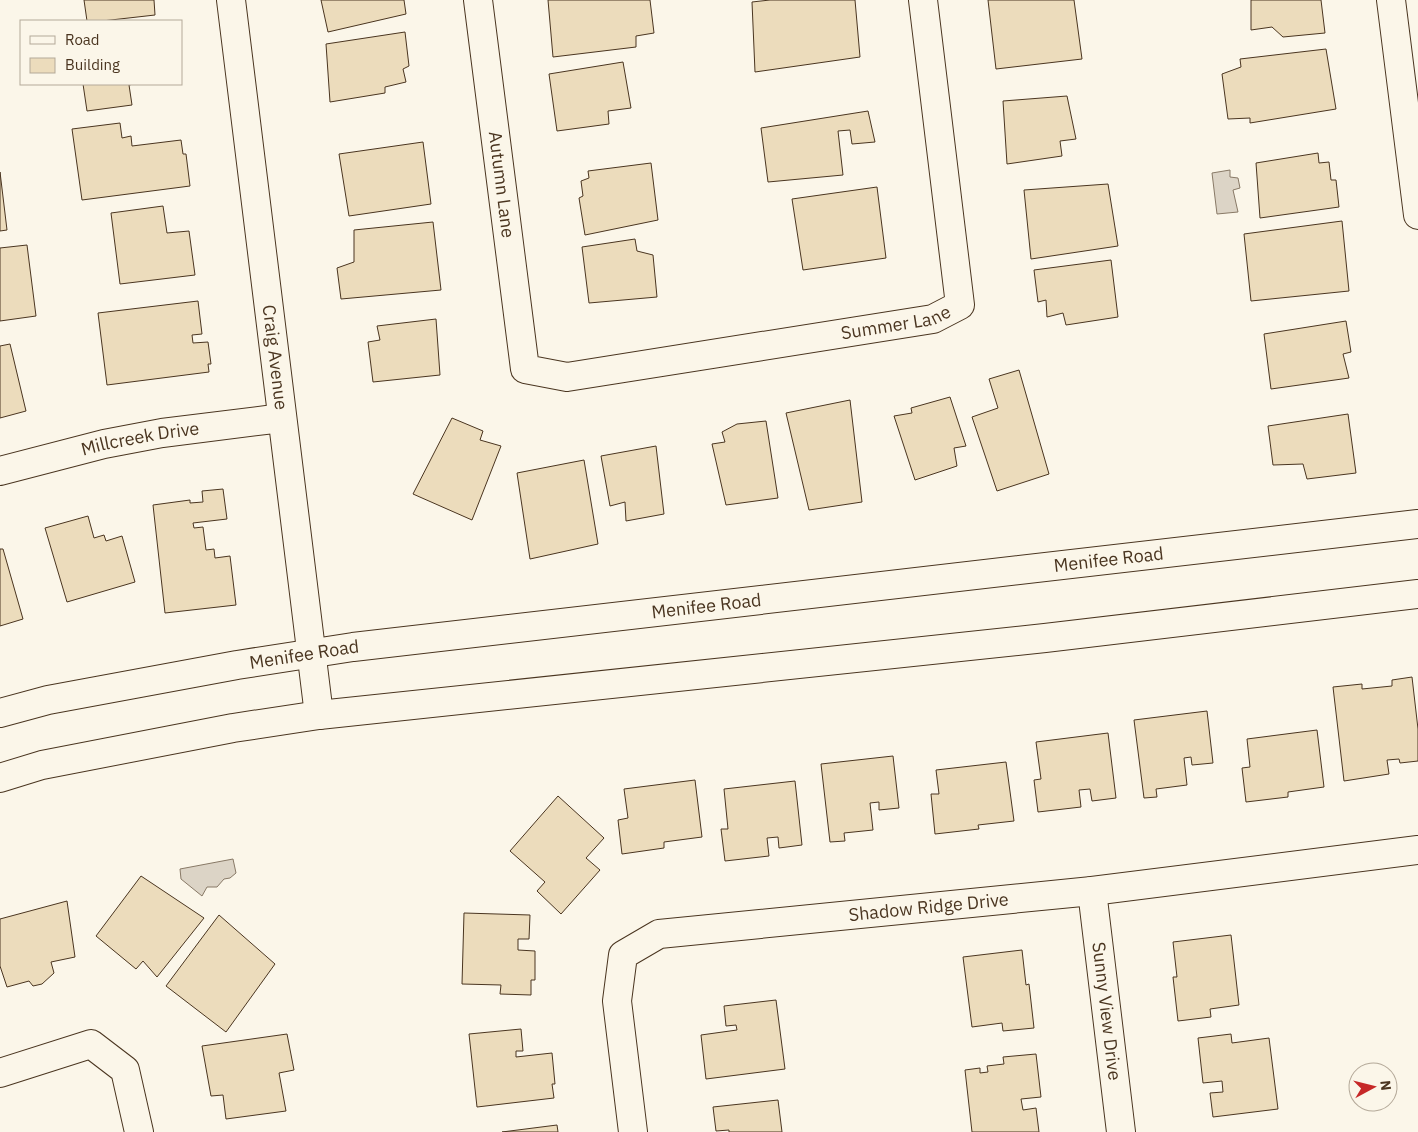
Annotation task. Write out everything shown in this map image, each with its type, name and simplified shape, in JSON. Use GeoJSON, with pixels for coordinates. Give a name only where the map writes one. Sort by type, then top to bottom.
{"type":"FeatureCollection","features":[{"type":"Feature","properties":{"kind":"street","name":"Craig Avenue"},"geometry":{"type":"LineString","coordinates":[[231,0],[318,715]]}},
{"type":"Feature","properties":{"kind":"street","name":"Autumn Lane"},"geometry":{"type":"LineString","coordinates":[[478,0],[525,369]]}},
{"type":"Feature","properties":{"kind":"street","name":"Summer Lane"},"geometry":{"type":"LineString","coordinates":[[525,369],[568,377],[933,319],[960,305],[923,0]]}},
{"type":"Feature","properties":{"kind":"street"},"geometry":{"type":"LineString","coordinates":[[1391,0],[1418,215]]}},
{"type":"Feature","properties":{"kind":"street","name":"Millcreek Drive"},"geometry":{"type":"LineString","coordinates":[[0,471],[104,444],[162,433],[282,418]]}},
{"type":"Feature","properties":{"kind":"street","name":"Menifee Road"},"geometry":{"type":"LineString","coordinates":[[0,714],[48,700],[237,665],[353,647],[1418,524]]}},
{"type":"Feature","properties":{"kind":"street"},"geometry":{"type":"LineString","coordinates":[[0,778],[42,765],[232,728],[318,715],[1045,638],[1418,594]]}},
{"type":"Feature","properties":{"kind":"street","name":"Shadow Ridge Drive"},"geometry":{"type":"LineString","coordinates":[[633,1132],[617,1001],[622,955],[659,934],[1092,891],[1418,850]]}},
{"type":"Feature","properties":{"kind":"street","name":"Sunny View Drive"},"geometry":{"type":"LineString","coordinates":[[1092,891],[1121,1132]]}},
{"type":"Feature","properties":{"kind":"street"},"geometry":{"type":"LineString","coordinates":[[0,1073],[91,1044],[125,1070],[139,1132]]}},
{"type":"Feature","properties":{"kind":"shaded area"},"geometry":{"type":"Polygon","coordinates":[[[1230,170],[1230,177],[1238,178],[1240,188],[1233,190],[1238,212],[1217,214],[1212,173],[1230,170]]]}},
{"type":"Feature","properties":{"kind":"shaded area"},"geometry":{"type":"Polygon","coordinates":[[[233,859],[236,873],[230,878],[224,879],[217,887],[207,887],[202,896],[181,879],[180,869],[233,859]]]}},
{"type":"Feature","properties":{"kind":"building"},"geometry":{"type":"Polygon","coordinates":[[[84,0],[154,0],[155,15],[111,20],[87,20],[84,0]]]}},
{"type":"Feature","properties":{"kind":"building"},"geometry":{"type":"Polygon","coordinates":[[[321,0],[404,0],[406,14],[328,32],[321,0]]]}},
{"type":"Feature","properties":{"kind":"building"},"geometry":{"type":"Polygon","coordinates":[[[548,0],[650,0],[654,33],[636,36],[636,47],[553,57],[548,0]]]}},
{"type":"Feature","properties":{"kind":"building"},"geometry":{"type":"Polygon","coordinates":[[[770,0],[855,0],[860,57],[755,72],[752,2],[770,0]]]}},
{"type":"Feature","properties":{"kind":"building"},"geometry":{"type":"Polygon","coordinates":[[[988,0],[1074,0],[1082,59],[996,69],[988,0]]]}},
{"type":"Feature","properties":{"kind":"building"},"geometry":{"type":"Polygon","coordinates":[[[1251,0],[1321,0],[1325,33],[1283,37],[1272,27],[1251,30],[1251,0]]]}},
{"type":"Feature","properties":{"kind":"building"},"geometry":{"type":"Polygon","coordinates":[[[405,32],[409,66],[403,69],[406,82],[385,87],[385,93],[330,102],[326,44],[405,32]]]}},
{"type":"Feature","properties":{"kind":"building"},"geometry":{"type":"Polygon","coordinates":[[[1326,49],[1336,109],[1250,123],[1250,118],[1228,119],[1222,74],[1241,67],[1240,59],[1326,49]]]}},
{"type":"Feature","properties":{"kind":"building"},"geometry":{"type":"Polygon","coordinates":[[[623,62],[631,108],[608,111],[609,124],[557,131],[549,74],[623,62]]]}},
{"type":"Feature","properties":{"kind":"building"},"geometry":{"type":"Polygon","coordinates":[[[83,85],[129,85],[132,105],[87,111],[83,85]]]}},
{"type":"Feature","properties":{"kind":"building"},"geometry":{"type":"Polygon","coordinates":[[[1067,96],[1076,139],[1060,141],[1062,156],[1007,164],[1003,101],[1067,96]]]}},
{"type":"Feature","properties":{"kind":"building"},"geometry":{"type":"Polygon","coordinates":[[[868,111],[875,142],[852,144],[850,130],[838,131],[843,175],[768,182],[761,128],[868,111]]]}},
{"type":"Feature","properties":{"kind":"building"},"geometry":{"type":"Polygon","coordinates":[[[120,123],[122,138],[131,136],[132,146],[181,140],[183,154],[186,154],[190,186],[82,200],[72,129],[120,123]]]}},
{"type":"Feature","properties":{"kind":"building"},"geometry":{"type":"Polygon","coordinates":[[[423,142],[431,204],[349,216],[339,154],[423,142]]]}},
{"type":"Feature","properties":{"kind":"building"},"geometry":{"type":"Polygon","coordinates":[[[1318,153],[1319,163],[1329,162],[1331,180],[1336,180],[1339,207],[1260,218],[1256,163],[1318,153]]]}},
{"type":"Feature","properties":{"kind":"building"},"geometry":{"type":"Polygon","coordinates":[[[651,163],[658,220],[585,235],[579,198],[583,196],[581,181],[589,178],[588,171],[651,163]]]}},
{"type":"Feature","properties":{"kind":"building"},"geometry":{"type":"Polygon","coordinates":[[[0,172],[7,230],[0,231],[0,172]]]}},
{"type":"Feature","properties":{"kind":"building"},"geometry":{"type":"Polygon","coordinates":[[[1108,184],[1118,246],[1031,259],[1024,190],[1108,184]]]}},
{"type":"Feature","properties":{"kind":"building"},"geometry":{"type":"Polygon","coordinates":[[[877,187],[886,258],[803,270],[792,199],[877,187]]]}},
{"type":"Feature","properties":{"kind":"building"},"geometry":{"type":"Polygon","coordinates":[[[163,206],[167,233],[189,231],[195,275],[120,284],[111,213],[163,206]]]}},
{"type":"Feature","properties":{"kind":"building"},"geometry":{"type":"Polygon","coordinates":[[[1342,221],[1349,291],[1251,301],[1244,234],[1342,221]]]}},
{"type":"Feature","properties":{"kind":"building"},"geometry":{"type":"Polygon","coordinates":[[[433,222],[441,290],[341,299],[337,268],[354,262],[354,230],[433,222]]]}},
{"type":"Feature","properties":{"kind":"building"},"geometry":{"type":"Polygon","coordinates":[[[635,239],[637,251],[653,255],[657,297],[589,303],[582,247],[635,239]]]}},
{"type":"Feature","properties":{"kind":"building"},"geometry":{"type":"Polygon","coordinates":[[[27,245],[36,316],[0,321],[0,248],[27,245]]]}},
{"type":"Feature","properties":{"kind":"building"},"geometry":{"type":"Polygon","coordinates":[[[1111,260],[1118,317],[1066,325],[1063,313],[1047,317],[1046,300],[1038,302],[1034,270],[1111,260]]]}},
{"type":"Feature","properties":{"kind":"building"},"geometry":{"type":"Polygon","coordinates":[[[198,301],[202,334],[192,335],[193,343],[208,342],[211,364],[208,364],[209,372],[107,385],[98,313],[198,301]]]}},
{"type":"Feature","properties":{"kind":"building"},"geometry":{"type":"Polygon","coordinates":[[[436,319],[440,375],[373,382],[368,342],[380,340],[377,326],[436,319]]]}},
{"type":"Feature","properties":{"kind":"building"},"geometry":{"type":"Polygon","coordinates":[[[1346,321],[1351,352],[1343,354],[1349,378],[1271,389],[1264,334],[1346,321]]]}},
{"type":"Feature","properties":{"kind":"building"},"geometry":{"type":"Polygon","coordinates":[[[10,344],[26,411],[0,418],[0,346],[10,344]]]}},
{"type":"Feature","properties":{"kind":"building"},"geometry":{"type":"Polygon","coordinates":[[[1019,370],[1049,474],[997,491],[972,417],[998,408],[989,379],[1019,370]]]}},
{"type":"Feature","properties":{"kind":"building"},"geometry":{"type":"Polygon","coordinates":[[[950,397],[966,446],[954,448],[957,466],[915,480],[894,416],[912,413],[911,408],[950,397]]]}},
{"type":"Feature","properties":{"kind":"building"},"geometry":{"type":"Polygon","coordinates":[[[850,400],[862,502],[809,510],[786,413],[850,400]]]}},
{"type":"Feature","properties":{"kind":"building"},"geometry":{"type":"Polygon","coordinates":[[[1348,414],[1356,473],[1307,479],[1303,464],[1273,465],[1268,426],[1348,414]]]}},
{"type":"Feature","properties":{"kind":"building"},"geometry":{"type":"Polygon","coordinates":[[[452,418],[483,431],[480,440],[501,446],[472,520],[413,494],[452,418]]]}},
{"type":"Feature","properties":{"kind":"building"},"geometry":{"type":"Polygon","coordinates":[[[766,421],[778,498],[726,505],[712,444],[725,442],[722,432],[737,424],[766,421]]]}},
{"type":"Feature","properties":{"kind":"building"},"geometry":{"type":"Polygon","coordinates":[[[656,446],[664,514],[626,521],[625,502],[610,506],[601,456],[656,446]]]}},
{"type":"Feature","properties":{"kind":"building"},"geometry":{"type":"Polygon","coordinates":[[[584,460],[598,544],[530,559],[517,473],[584,460]]]}},
{"type":"Feature","properties":{"kind":"building"},"geometry":{"type":"Polygon","coordinates":[[[223,489],[227,519],[193,523],[194,528],[203,527],[206,550],[214,549],[215,558],[230,556],[236,605],[165,613],[153,505],[190,500],[190,503],[203,502],[202,491],[223,489]]]}},
{"type":"Feature","properties":{"kind":"building"},"geometry":{"type":"Polygon","coordinates":[[[88,516],[94,538],[104,535],[106,541],[122,536],[135,582],[67,602],[45,528],[88,516]]]}},
{"type":"Feature","properties":{"kind":"building"},"geometry":{"type":"Polygon","coordinates":[[[0,549],[3,549],[23,619],[0,626],[0,549]]]}},
{"type":"Feature","properties":{"kind":"building"},"geometry":{"type":"Polygon","coordinates":[[[1412,677],[1418,729],[1418,761],[1400,763],[1399,759],[1387,760],[1389,774],[1344,781],[1333,687],[1362,684],[1362,689],[1392,686],[1392,680],[1412,677]]]}},
{"type":"Feature","properties":{"kind":"building"},"geometry":{"type":"Polygon","coordinates":[[[1207,711],[1213,763],[1192,765],[1191,757],[1184,758],[1187,785],[1156,789],[1157,797],[1144,798],[1134,720],[1207,711]]]}},
{"type":"Feature","properties":{"kind":"building"},"geometry":{"type":"Polygon","coordinates":[[[1317,730],[1324,787],[1288,792],[1288,797],[1246,802],[1242,768],[1250,767],[1247,739],[1317,730]]]}},
{"type":"Feature","properties":{"kind":"building"},"geometry":{"type":"Polygon","coordinates":[[[1108,733],[1116,798],[1092,801],[1090,789],[1079,790],[1081,807],[1038,812],[1034,780],[1041,779],[1036,742],[1108,733]]]}},
{"type":"Feature","properties":{"kind":"building"},"geometry":{"type":"Polygon","coordinates":[[[893,756],[899,808],[879,810],[879,802],[870,803],[873,830],[844,833],[845,841],[830,842],[821,764],[893,756]]]}},
{"type":"Feature","properties":{"kind":"building"},"geometry":{"type":"Polygon","coordinates":[[[1006,762],[1014,821],[978,825],[979,829],[935,834],[931,794],[939,794],[936,770],[1006,762]]]}},
{"type":"Feature","properties":{"kind":"building"},"geometry":{"type":"Polygon","coordinates":[[[695,780],[702,837],[664,842],[664,848],[622,854],[618,820],[628,818],[624,789],[695,780]]]}},
{"type":"Feature","properties":{"kind":"building"},"geometry":{"type":"Polygon","coordinates":[[[795,781],[802,845],[779,848],[778,837],[767,838],[769,856],[725,861],[721,829],[728,829],[724,789],[795,781]]]}},
{"type":"Feature","properties":{"kind":"building"},"geometry":{"type":"Polygon","coordinates":[[[558,796],[604,838],[586,858],[600,870],[561,914],[537,891],[545,882],[510,851],[558,796]]]}},
{"type":"Feature","properties":{"kind":"building"},"geometry":{"type":"Polygon","coordinates":[[[141,876],[204,918],[157,977],[143,961],[136,969],[96,936],[141,876]]]}},
{"type":"Feature","properties":{"kind":"building"},"geometry":{"type":"Polygon","coordinates":[[[67,901],[75,957],[51,962],[54,973],[42,984],[33,986],[29,981],[7,987],[0,966],[0,919],[67,901]]]}},
{"type":"Feature","properties":{"kind":"building"},"geometry":{"type":"Polygon","coordinates":[[[464,913],[530,915],[529,939],[518,939],[518,950],[535,951],[535,980],[531,980],[531,995],[500,994],[501,985],[462,984],[464,913]]]}},
{"type":"Feature","properties":{"kind":"building"},"geometry":{"type":"Polygon","coordinates":[[[219,915],[275,964],[226,1032],[166,986],[219,915]]]}},
{"type":"Feature","properties":{"kind":"building"},"geometry":{"type":"Polygon","coordinates":[[[1231,935],[1239,1005],[1210,1009],[1211,1017],[1178,1021],[1173,977],[1177,977],[1173,942],[1231,935]]]}},
{"type":"Feature","properties":{"kind":"building"},"geometry":{"type":"Polygon","coordinates":[[[1022,950],[1026,985],[1029,984],[1034,1028],[1003,1031],[1002,1023],[972,1027],[963,957],[1022,950]]]}},
{"type":"Feature","properties":{"kind":"building"},"geometry":{"type":"Polygon","coordinates":[[[776,1000],[785,1069],[706,1079],[701,1035],[737,1030],[736,1025],[726,1026],[724,1006],[776,1000]]]}},
{"type":"Feature","properties":{"kind":"building"},"geometry":{"type":"Polygon","coordinates":[[[521,1029],[523,1051],[516,1051],[516,1057],[552,1053],[555,1084],[552,1084],[554,1098],[477,1107],[469,1034],[521,1029]]]}},
{"type":"Feature","properties":{"kind":"building"},"geometry":{"type":"Polygon","coordinates":[[[287,1034],[294,1070],[279,1073],[286,1111],[226,1119],[223,1095],[211,1096],[202,1046],[287,1034]]]}},
{"type":"Feature","properties":{"kind":"building"},"geometry":{"type":"Polygon","coordinates":[[[1231,1034],[1232,1043],[1269,1038],[1278,1109],[1213,1117],[1210,1093],[1223,1092],[1222,1081],[1203,1083],[1198,1038],[1231,1034]]]}},
{"type":"Feature","properties":{"kind":"building"},"geometry":{"type":"Polygon","coordinates":[[[1036,1054],[1041,1097],[1021,1099],[1023,1110],[1036,1108],[1039,1132],[972,1132],[965,1070],[980,1068],[980,1073],[988,1072],[987,1066],[1004,1064],[1003,1057],[1036,1054]]]}},
{"type":"Feature","properties":{"kind":"building"},"geometry":{"type":"Polygon","coordinates":[[[778,1100],[782,1132],[716,1131],[713,1107],[778,1100]]]}},
{"type":"Feature","properties":{"kind":"building"},"geometry":{"type":"Polygon","coordinates":[[[557,1125],[558,1132],[502,1132],[557,1125]]]}}]}
